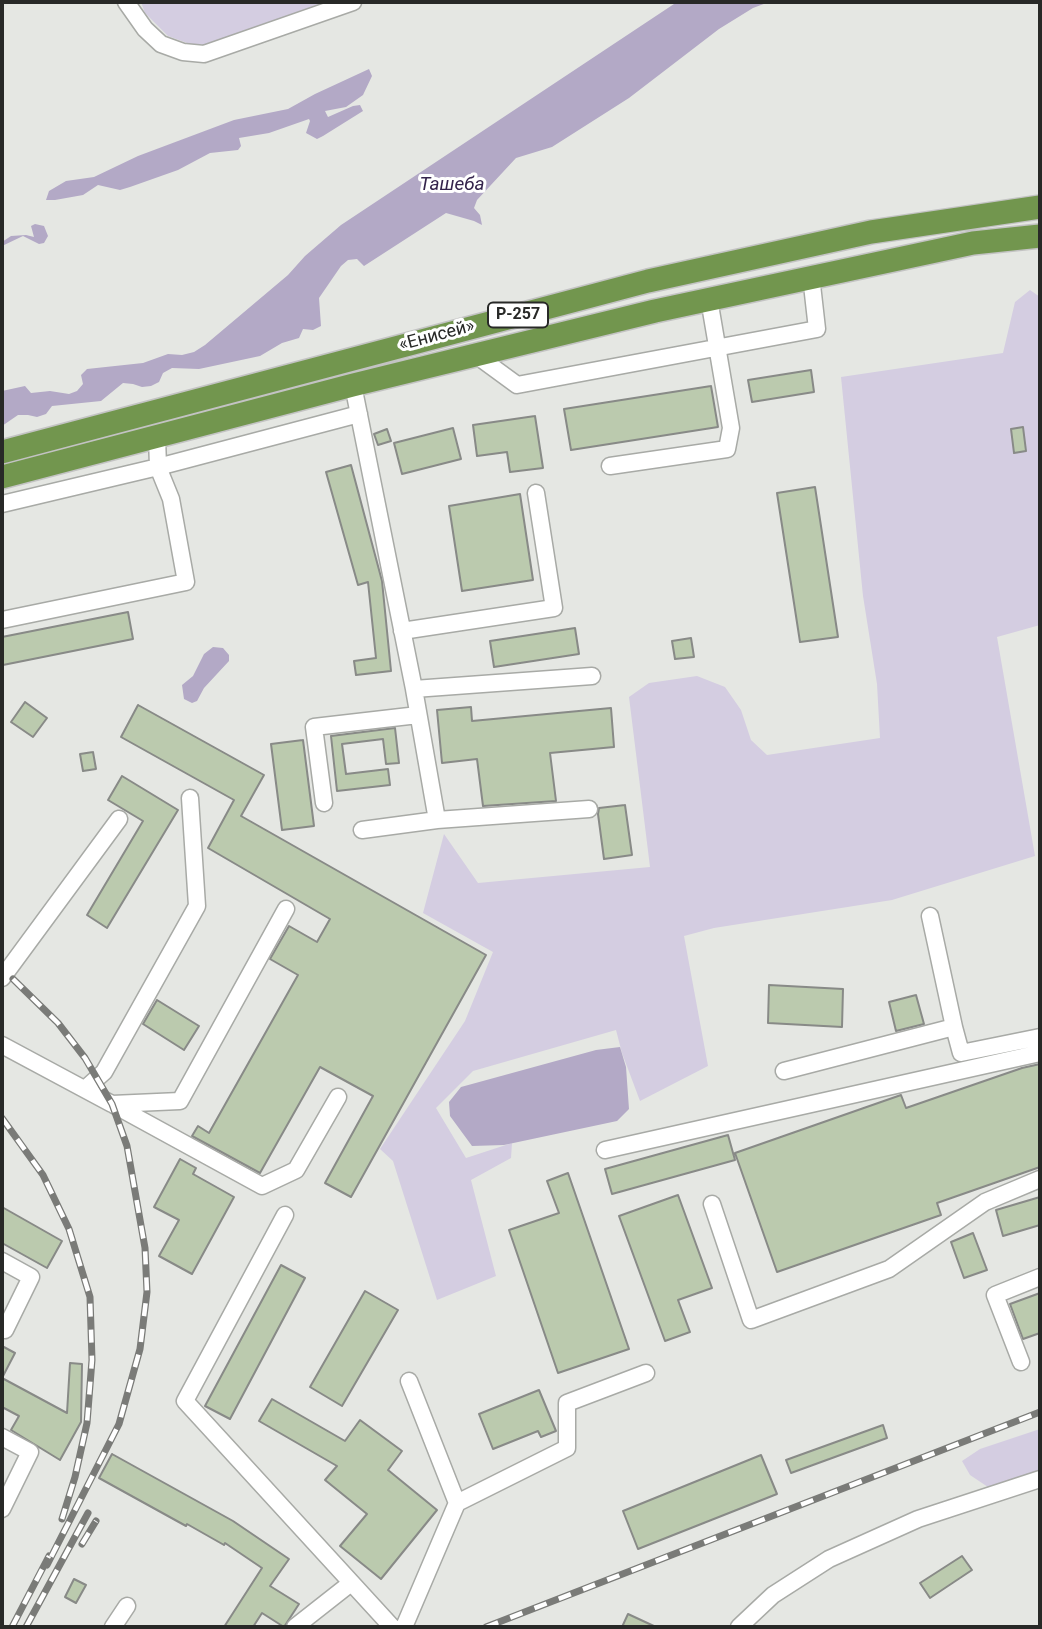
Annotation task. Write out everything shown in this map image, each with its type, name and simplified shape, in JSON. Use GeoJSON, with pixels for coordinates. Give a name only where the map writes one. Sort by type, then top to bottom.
{"type":"FeatureCollection","features":[{"type":"Feature","properties":{"kind":"highway","name":"«Енисей»"},"geometry":{"type":"LineString","coordinates":[[2,452],[648,281],[871,232],[1040,207]]}},
{"type":"Feature","properties":{"kind":"highway","name":"«Енисей»"},"geometry":{"type":"LineString","coordinates":[[2,477],[354,385],[709,299],[973,243],[1040,236]]}},
{"type":"Feature","properties":{"kind":"lane"},"geometry":{"type":"LineString","coordinates":[[126,2],[145,29],[161,44],[183,52],[204,54],[353,2]]}},
{"type":"Feature","properties":{"kind":"lane"},"geometry":{"type":"LineString","coordinates":[[476,355],[517,385],[817,329],[811,276]]}},
{"type":"Feature","properties":{"kind":"lane"},"geometry":{"type":"LineString","coordinates":[[610,466],[727,449],[731,428],[709,299]]}},
{"type":"Feature","properties":{"kind":"lane"},"geometry":{"type":"LineString","coordinates":[[354,385],[437,820]]}},
{"type":"Feature","properties":{"kind":"lane"},"geometry":{"type":"LineString","coordinates":[[2,504],[158,467],[359,414]]}},
{"type":"Feature","properties":{"kind":"lane"},"geometry":{"type":"LineString","coordinates":[[2,620],[186,582],[171,499],[158,467],[157,437]]}},
{"type":"Feature","properties":{"kind":"lane"},"geometry":{"type":"LineString","coordinates":[[402,631],[554,608],[536,493]]}},
{"type":"Feature","properties":{"kind":"lane"},"geometry":{"type":"LineString","coordinates":[[414,690],[592,676]]}},
{"type":"Feature","properties":{"kind":"lane"},"geometry":{"type":"LineString","coordinates":[[324,803],[314,727],[418,715]]}},
{"type":"Feature","properties":{"kind":"lane"},"geometry":{"type":"LineString","coordinates":[[85,1089],[104,1072],[197,906],[190,799]]}},
{"type":"Feature","properties":{"kind":"lane"},"geometry":{"type":"LineString","coordinates":[[362,830],[437,820],[589,809]]}},
{"type":"Feature","properties":{"kind":"lane"},"geometry":{"type":"LineString","coordinates":[[2,978],[119,819]]}},
{"type":"Feature","properties":{"kind":"lane"},"geometry":{"type":"LineString","coordinates":[[112,1104],[180,1101],[286,909]]}},
{"type":"Feature","properties":{"kind":"lane"},"geometry":{"type":"LineString","coordinates":[[930,916],[961,1053],[1040,1037]]}},
{"type":"Feature","properties":{"kind":"lane"},"geometry":{"type":"LineString","coordinates":[[783,1071],[954,1027]]}},
{"type":"Feature","properties":{"kind":"lane"},"geometry":{"type":"LineString","coordinates":[[2,1045],[262,1186],[296,1170],[338,1097]]}},
{"type":"Feature","properties":{"kind":"lane"},"geometry":{"type":"LineString","coordinates":[[605,1150],[1040,1053]]}},
{"type":"Feature","properties":{"kind":"lane"},"geometry":{"type":"LineString","coordinates":[[712,1204],[751,1320],[889,1269],[985,1202],[1040,1179]]}},
{"type":"Feature","properties":{"kind":"lane"},"geometry":{"type":"LineString","coordinates":[[285,1215],[185,1401],[392,1627]]}},
{"type":"Feature","properties":{"kind":"lane"},"geometry":{"type":"LineString","coordinates":[[2,1261],[31,1277],[5,1330],[2,1328]]}},
{"type":"Feature","properties":{"kind":"lane"},"geometry":{"type":"LineString","coordinates":[[1021,1362],[995,1295],[1040,1278]]}},
{"type":"Feature","properties":{"kind":"lane"},"geometry":{"type":"LineString","coordinates":[[404,1627],[457,1503],[567,1448],[567,1403],[646,1373]]}},
{"type":"Feature","properties":{"kind":"lane"},"geometry":{"type":"LineString","coordinates":[[409,1381],[457,1503]]}},
{"type":"Feature","properties":{"kind":"lane"},"geometry":{"type":"LineString","coordinates":[[2,1437],[30,1452],[2,1509]]}},
{"type":"Feature","properties":{"kind":"lane"},"geometry":{"type":"LineString","coordinates":[[739,1627],[773,1595],[830,1559],[918,1519],[1040,1479]]}},
{"type":"Feature","properties":{"kind":"lane"},"geometry":{"type":"LineString","coordinates":[[295,1627],[351,1583]]}},
{"type":"Feature","properties":{"kind":"lane"},"geometry":{"type":"LineString","coordinates":[[113,1627],[127,1606]]}},
{"type":"Feature","properties":{"kind":"shaded area"},"geometry":{"type":"Polygon","coordinates":[[[141,2],[329,2],[237,37],[208,45],[190,44],[168,36],[145,13],[141,2]]]}},
{"type":"Feature","properties":{"kind":"shaded area"},"geometry":{"type":"Polygon","coordinates":[[[1030,290],[1040,297],[1040,625],[997,637],[1035,856],[892,900],[714,928],[684,936],[708,1066],[640,1101],[616,1030],[473,1071],[436,1108],[466,1158],[512,1143],[511,1158],[471,1180],[496,1276],[437,1300],[393,1161],[380,1149],[465,1021],[493,952],[423,913],[444,834],[478,883],[650,867],[629,697],[649,683],[697,676],[725,687],[741,710],[751,740],[767,755],[880,738],[877,684],[863,596],[841,377],[1003,353],[1015,302],[1030,290]]]}},
{"type":"Feature","properties":{"kind":"shaded area"},"geometry":{"type":"Polygon","coordinates":[[[1040,1429],[1040,1472],[991,1489],[970,1475],[962,1461],[980,1449],[1040,1429]]]}},
{"type":"Feature","properties":{"kind":"water","name":"Ташеба"},"geometry":{"type":"Polygon","coordinates":[[[677,2],[769,2],[753,8],[719,29],[629,98],[552,147],[516,158],[477,200],[474,208],[480,215],[482,225],[446,213],[364,266],[357,259],[348,260],[319,298],[321,326],[313,330],[303,329],[299,338],[282,343],[260,356],[199,369],[172,368],[163,373],[159,382],[151,386],[123,383],[101,401],[52,406],[46,414],[37,417],[18,415],[2,426],[2,391],[25,386],[31,393],[50,391],[69,394],[77,391],[83,384],[81,375],[87,369],[143,363],[168,354],[194,352],[288,275],[305,256],[341,225],[677,2]]]}},
{"type":"Feature","properties":{"kind":"water"},"geometry":{"type":"Polygon","coordinates":[[[369,69],[372,76],[363,95],[346,107],[325,111],[328,117],[360,105],[363,111],[317,139],[306,133],[309,119],[269,133],[239,138],[241,146],[238,150],[210,153],[178,170],[130,187],[120,190],[98,185],[83,195],[46,200],[49,191],[66,181],[94,177],[138,156],[234,120],[288,109],[369,69]]]}},
{"type":"Feature","properties":{"kind":"water"},"geometry":{"type":"Polygon","coordinates":[[[31,226],[44,226],[48,236],[44,243],[39,244],[23,236],[2,246],[2,242],[11,236],[26,235],[34,237],[31,226]]]}},
{"type":"Feature","properties":{"kind":"water"},"geometry":{"type":"Polygon","coordinates":[[[213,647],[223,648],[229,655],[229,661],[204,688],[197,701],[192,703],[184,699],[182,685],[193,676],[204,654],[213,647]]]}},
{"type":"Feature","properties":{"kind":"water"},"geometry":{"type":"Polygon","coordinates":[[[620,1047],[626,1067],[629,1109],[617,1121],[504,1145],[472,1146],[450,1116],[449,1102],[461,1087],[596,1050],[620,1047]]]}},
{"type":"Feature","properties":{"kind":"building"},"geometry":{"type":"Polygon","coordinates":[[[811,370],[814,392],[752,402],[748,380],[811,370]]]}},
{"type":"Feature","properties":{"kind":"building"},"geometry":{"type":"Polygon","coordinates":[[[711,386],[718,427],[571,450],[564,409],[711,386]]]}},
{"type":"Feature","properties":{"kind":"building"},"geometry":{"type":"Polygon","coordinates":[[[535,416],[543,468],[510,472],[507,452],[477,456],[473,425],[535,416]]]}},
{"type":"Feature","properties":{"kind":"building"},"geometry":{"type":"Polygon","coordinates":[[[1023,427],[1026,451],[1014,453],[1011,429],[1023,427]]]}},
{"type":"Feature","properties":{"kind":"building"},"geometry":{"type":"Polygon","coordinates":[[[453,428],[461,459],[402,474],[394,443],[453,428]]]}},
{"type":"Feature","properties":{"kind":"building"},"geometry":{"type":"Polygon","coordinates":[[[387,429],[391,441],[378,445],[374,434],[387,429]]]}},
{"type":"Feature","properties":{"kind":"building"},"geometry":{"type":"Polygon","coordinates":[[[351,465],[382,581],[391,671],[356,675],[354,661],[376,658],[368,582],[358,585],[326,472],[351,465]]]}},
{"type":"Feature","properties":{"kind":"building"},"geometry":{"type":"Polygon","coordinates":[[[815,487],[838,637],[800,642],[777,493],[815,487]]]}},
{"type":"Feature","properties":{"kind":"building"},"geometry":{"type":"Polygon","coordinates":[[[520,494],[533,580],[462,591],[449,506],[520,494]]]}},
{"type":"Feature","properties":{"kind":"building"},"geometry":{"type":"Polygon","coordinates":[[[128,612],[133,639],[3,665],[2,637],[128,612]]]}},
{"type":"Feature","properties":{"kind":"building"},"geometry":{"type":"Polygon","coordinates":[[[575,628],[579,654],[494,667],[490,641],[575,628]]]}},
{"type":"Feature","properties":{"kind":"building"},"geometry":{"type":"Polygon","coordinates":[[[691,638],[694,657],[675,659],[672,641],[691,638]]]}},
{"type":"Feature","properties":{"kind":"building"},"geometry":{"type":"Polygon","coordinates":[[[25,702],[47,718],[33,737],[11,722],[25,702]]]}},
{"type":"Feature","properties":{"kind":"building"},"geometry":{"type":"Polygon","coordinates":[[[138,705],[264,775],[241,816],[486,955],[351,1197],[325,1183],[373,1096],[320,1067],[260,1173],[192,1136],[198,1126],[209,1133],[298,975],[270,959],[289,926],[317,942],[330,919],[208,848],[234,800],[121,737],[138,705]]]}},
{"type":"Feature","properties":{"kind":"building"},"geometry":{"type":"Polygon","coordinates":[[[471,707],[472,721],[611,708],[614,747],[550,753],[556,801],[483,806],[477,759],[442,763],[437,710],[471,707]]]}},
{"type":"Feature","properties":{"kind":"building"},"geometry":{"type":"Polygon","coordinates":[[[395,728],[399,763],[386,764],[383,739],[342,744],[346,774],[388,769],[390,785],[337,791],[331,736],[395,728]]]}},
{"type":"Feature","properties":{"kind":"building"},"geometry":{"type":"Polygon","coordinates":[[[303,740],[314,826],[282,830],[271,744],[303,740]]]}},
{"type":"Feature","properties":{"kind":"building"},"geometry":{"type":"Polygon","coordinates":[[[93,752],[96,769],[83,771],[80,754],[93,752]]]}},
{"type":"Feature","properties":{"kind":"building"},"geometry":{"type":"Polygon","coordinates":[[[122,776],[178,810],[107,928],[87,915],[143,821],[108,800],[122,776]]]}},
{"type":"Feature","properties":{"kind":"building"},"geometry":{"type":"Polygon","coordinates":[[[625,805],[632,855],[604,859],[599,808],[625,805]]]}},
{"type":"Feature","properties":{"kind":"building"},"geometry":{"type":"Polygon","coordinates":[[[769,985],[843,989],[842,1027],[768,1023],[769,985]]]}},
{"type":"Feature","properties":{"kind":"building"},"geometry":{"type":"Polygon","coordinates":[[[916,995],[924,1024],[896,1031],[889,1002],[916,995]]]}},
{"type":"Feature","properties":{"kind":"building"},"geometry":{"type":"Polygon","coordinates":[[[157,1000],[199,1026],[184,1050],[143,1024],[157,1000]]]}},
{"type":"Feature","properties":{"kind":"building"},"geometry":{"type":"Polygon","coordinates":[[[1040,1064],[1040,1167],[937,1203],[941,1215],[777,1272],[735,1153],[901,1095],[906,1108],[1040,1064]]]}},
{"type":"Feature","properties":{"kind":"building"},"geometry":{"type":"Polygon","coordinates":[[[728,1135],[735,1160],[612,1194],[605,1169],[728,1135]]]}},
{"type":"Feature","properties":{"kind":"building"},"geometry":{"type":"Polygon","coordinates":[[[180,1159],[196,1168],[193,1174],[234,1197],[192,1274],[159,1256],[179,1220],[154,1207],[180,1159]]]}},
{"type":"Feature","properties":{"kind":"building"},"geometry":{"type":"Polygon","coordinates":[[[568,1173],[629,1349],[558,1373],[509,1230],[559,1213],[547,1181],[568,1173]]]}},
{"type":"Feature","properties":{"kind":"building"},"geometry":{"type":"Polygon","coordinates":[[[678,1195],[712,1288],[678,1300],[690,1332],[665,1341],[619,1216],[678,1195]]]}},
{"type":"Feature","properties":{"kind":"building"},"geometry":{"type":"Polygon","coordinates":[[[1040,1197],[1040,1225],[1003,1236],[996,1210],[1040,1197]]]}},
{"type":"Feature","properties":{"kind":"building"},"geometry":{"type":"Polygon","coordinates":[[[2,1207],[62,1241],[47,1268],[2,1243],[2,1207]]]}},
{"type":"Feature","properties":{"kind":"building"},"geometry":{"type":"Polygon","coordinates":[[[973,1233],[987,1270],[964,1278],[951,1242],[973,1233]]]}},
{"type":"Feature","properties":{"kind":"building"},"geometry":{"type":"Polygon","coordinates":[[[281,1265],[305,1278],[230,1419],[205,1406],[281,1265]]]}},
{"type":"Feature","properties":{"kind":"building"},"geometry":{"type":"Polygon","coordinates":[[[365,1291],[398,1310],[342,1406],[310,1387],[365,1291]]]}},
{"type":"Feature","properties":{"kind":"building"},"geometry":{"type":"Polygon","coordinates":[[[1040,1293],[1040,1333],[1023,1339],[1010,1304],[1040,1293]]]}},
{"type":"Feature","properties":{"kind":"building"},"geometry":{"type":"Polygon","coordinates":[[[2,1346],[15,1353],[2,1378],[2,1346]]]}},
{"type":"Feature","properties":{"kind":"building"},"geometry":{"type":"Polygon","coordinates":[[[70,1363],[82,1364],[81,1422],[60,1460],[11,1430],[19,1416],[2,1407],[2,1378],[67,1413],[70,1363]]]}},
{"type":"Feature","properties":{"kind":"building"},"geometry":{"type":"Polygon","coordinates":[[[539,1390],[556,1431],[541,1437],[538,1431],[493,1449],[479,1414],[539,1390]]]}},
{"type":"Feature","properties":{"kind":"building"},"geometry":{"type":"Polygon","coordinates":[[[272,1399],[345,1441],[360,1420],[402,1451],[388,1470],[437,1510],[381,1579],[340,1546],[367,1514],[325,1480],[337,1466],[259,1421],[272,1399]]]}},
{"type":"Feature","properties":{"kind":"building"},"geometry":{"type":"Polygon","coordinates":[[[883,1425],[887,1438],[791,1473],[786,1460],[883,1425]]]}},
{"type":"Feature","properties":{"kind":"building"},"geometry":{"type":"Polygon","coordinates":[[[112,1454],[233,1521],[289,1559],[270,1586],[299,1604],[284,1627],[262,1613],[253,1627],[224,1627],[262,1568],[225,1543],[224,1545],[187,1524],[186,1526],[99,1478],[112,1454]]]}},
{"type":"Feature","properties":{"kind":"building"},"geometry":{"type":"Polygon","coordinates":[[[761,1455],[777,1494],[638,1549],[623,1511],[761,1455]]]}},
{"type":"Feature","properties":{"kind":"building"},"geometry":{"type":"Polygon","coordinates":[[[962,1556],[972,1570],[930,1598],[920,1583],[962,1556]]]}},
{"type":"Feature","properties":{"kind":"building"},"geometry":{"type":"Polygon","coordinates":[[[74,1579],[86,1585],[76,1603],[65,1597],[74,1579]]]}},
{"type":"Feature","properties":{"kind":"building"},"geometry":{"type":"Polygon","coordinates":[[[628,1614],[656,1627],[622,1627],[628,1614]]]}},
{"type":"Feature","properties":{"kind":"railway"},"geometry":{"type":"LineString","coordinates":[[13,979],[58,1023],[85,1058],[112,1104],[127,1146],[145,1248],[147,1292],[140,1349],[119,1424],[47,1565]]}},
{"type":"Feature","properties":{"kind":"railway"},"geometry":{"type":"LineString","coordinates":[[2,1118],[43,1175],[69,1229],[90,1297],[92,1360],[87,1423],[62,1519]]}},
{"type":"Feature","properties":{"kind":"railway"},"geometry":{"type":"LineString","coordinates":[[486,1627],[1040,1412]]}},
{"type":"Feature","properties":{"kind":"railway"},"geometry":{"type":"LineString","coordinates":[[26,1627],[88,1513]]}},
{"type":"Feature","properties":{"kind":"railway"},"geometry":{"type":"LineString","coordinates":[[82,1544],[96,1521]]}},
{"type":"Feature","properties":{"kind":"railway"},"geometry":{"type":"LineString","coordinates":[[12,1627],[49,1556]]}}]}
